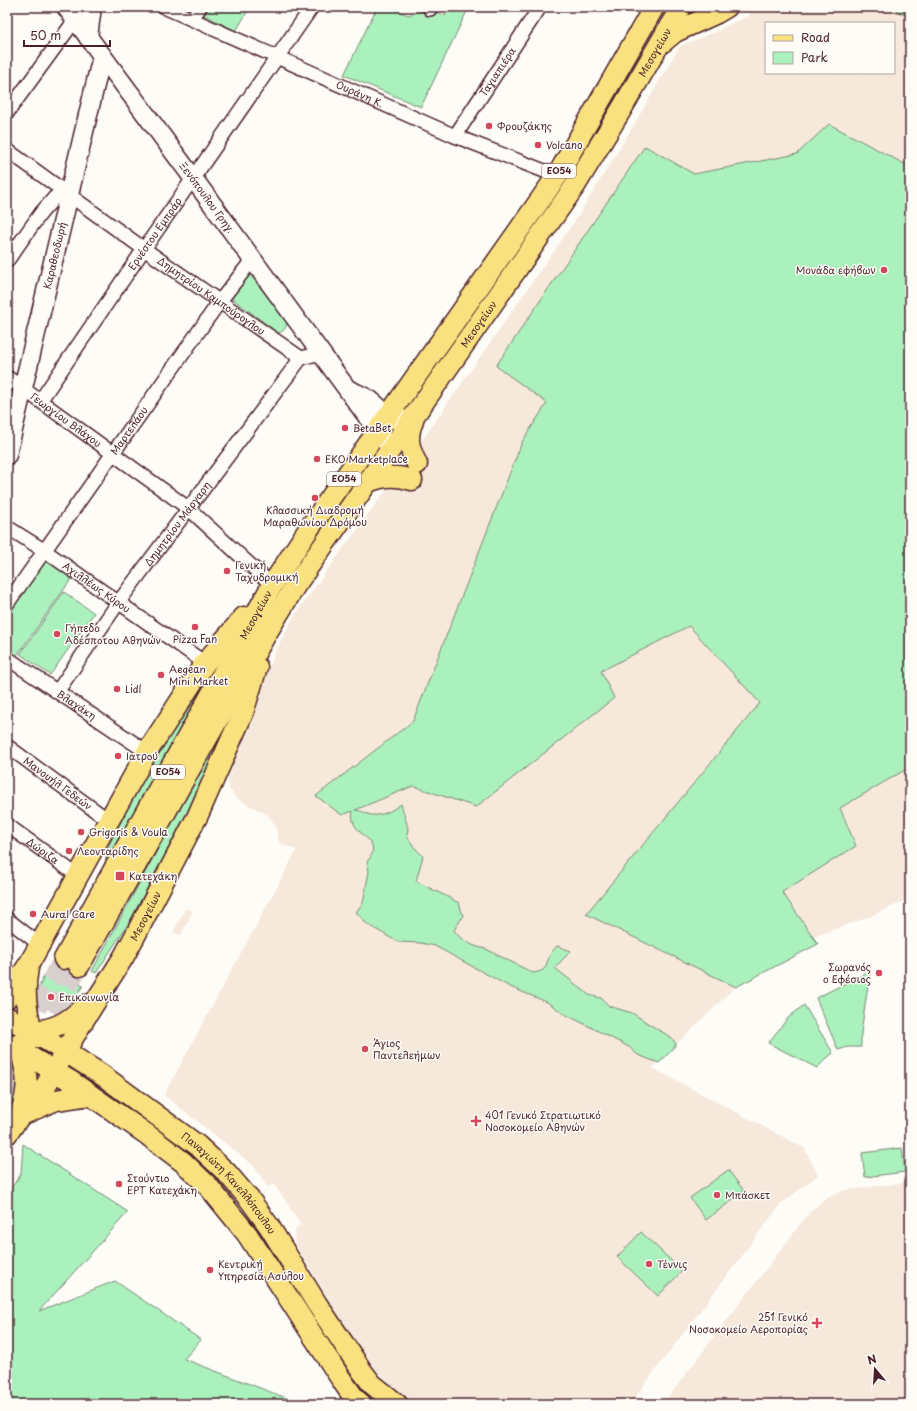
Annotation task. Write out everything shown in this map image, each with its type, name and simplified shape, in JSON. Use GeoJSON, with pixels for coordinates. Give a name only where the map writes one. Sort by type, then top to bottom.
{"type":"FeatureCollection","features":[{"type":"Feature","properties":{"kind":"main road","name":"Μεσογείων"},"geometry":{"type":"LineString","coordinates":[[654,7],[556,176],[310,527],[272,585],[72,963],[295,586],[575,186],[681,7]]}},
{"type":"Feature","properties":{"kind":"main road"},"geometry":{"type":"LineString","coordinates":[[660,44],[675,32],[727,7]]}},
{"type":"Feature","properties":{"kind":"main road"},"geometry":{"type":"LineString","coordinates":[[370,480],[382,476],[396,476],[415,472],[408,440],[410,427],[414,417]]}},
{"type":"Feature","properties":{"kind":"main road","name":"Μεσογείων"},"geometry":{"type":"LineString","coordinates":[[7,998],[29,964],[147,752],[205,663],[272,585]]}},
{"type":"Feature","properties":{"kind":"main road","name":"Μεσογείων"},"geometry":{"type":"LineString","coordinates":[[7,1134],[20,1116],[42,1091],[28,1043],[80,1026],[103,991],[136,934],[198,815],[243,713],[266,634]]}},
{"type":"Feature","properties":{"kind":"main road"},"geometry":{"type":"LineString","coordinates":[[20,1116],[28,1086],[26,1072],[28,1043],[25,986],[29,964]]}},
{"type":"Feature","properties":{"kind":"main road"},"geometry":{"type":"LineString","coordinates":[[28,1043],[53,1028],[65,1023],[103,991]]}},
{"type":"Feature","properties":{"kind":"main road","name":"Παναγιώτη Κανελλόπουλου"},"geometry":{"type":"LineString","coordinates":[[28,1043],[90,1095],[167,1150],[208,1186],[247,1234],[343,1382],[361,1404]]}},
{"type":"Feature","properties":{"kind":"main road","name":"Παναγιώτη Κανελλόπουλου"},"geometry":{"type":"LineString","coordinates":[[28,1043],[102,1075],[197,1145],[236,1182],[269,1226],[317,1304],[362,1372],[372,1384],[397,1404]]}},
{"type":"Feature","properties":{"kind":"main road"},"geometry":{"type":"LineString","coordinates":[[20,1116],[56,1100],[90,1095]]}},
{"type":"Feature","properties":{"kind":"street"},"geometry":{"type":"LineString","coordinates":[[88,37],[92,7]]}},
{"type":"Feature","properties":{"kind":"street","name":"Ουράνη Κ."},"geometry":{"type":"LineString","coordinates":[[164,7],[455,136],[556,176]]}},
{"type":"Feature","properties":{"kind":"street"},"geometry":{"type":"LineString","coordinates":[[192,19],[200,7]]}},
{"type":"Feature","properties":{"kind":"street","name":"Ερνέστου Εμπράρ"},"geometry":{"type":"LineString","coordinates":[[40,401],[312,7]]}},
{"type":"Feature","properties":{"kind":"street","name":"Ταγιαπιέρα"},"geometry":{"type":"LineString","coordinates":[[455,136],[540,7]]}},
{"type":"Feature","properties":{"kind":"street"},"geometry":{"type":"LineString","coordinates":[[7,113],[70,13]]}},
{"type":"Feature","properties":{"kind":"street","name":"Ξενόπουλου Γρηγ."},"geometry":{"type":"LineString","coordinates":[[70,13],[348,389],[383,424],[391,449]]}},
{"type":"Feature","properties":{"kind":"street","name":"Καραθεοδωρή"},"geometry":{"type":"LineString","coordinates":[[7,455],[11,424],[23,389],[102,56]]}},
{"type":"Feature","properties":{"kind":"street","name":"Δημητρίου Καμπούρογλου"},"geometry":{"type":"LineString","coordinates":[[7,150],[144,249],[301,358]]}},
{"type":"Feature","properties":{"kind":"street"},"geometry":{"type":"LineString","coordinates":[[7,261],[41,213],[55,197],[69,194]]}},
{"type":"Feature","properties":{"kind":"street","name":"Μαρτελάου"},"geometry":{"type":"LineString","coordinates":[[7,604],[220,301],[252,258]]}},
{"type":"Feature","properties":{"kind":"street"},"geometry":{"type":"LineString","coordinates":[[301,358],[321,352]]}},
{"type":"Feature","properties":{"kind":"street","name":"Δημητρίου Μάργαρη"},"geometry":{"type":"LineString","coordinates":[[57,692],[118,603],[301,358]]}},
{"type":"Feature","properties":{"kind":"street","name":"Γεωργίου Βλάχου"},"geometry":{"type":"LineString","coordinates":[[7,378],[188,508],[272,585]]}},
{"type":"Feature","properties":{"kind":"street"},"geometry":{"type":"LineString","coordinates":[[383,424],[414,417]]}},
{"type":"Feature","properties":{"kind":"street","name":"Αχιλλέως Κύρου"},"geometry":{"type":"LineString","coordinates":[[7,527],[45,551],[205,663]]}},
{"type":"Feature","properties":{"kind":"street","name":"Βλαχάκη"},"geometry":{"type":"LineString","coordinates":[[7,658],[147,752]]}},
{"type":"Feature","properties":{"kind":"street","name":"Μανουήλ Γεδεών"},"geometry":{"type":"LineString","coordinates":[[7,746],[108,820]]}},
{"type":"Feature","properties":{"kind":"street","name":"Δώριζα"},"geometry":{"type":"LineString","coordinates":[[7,825],[78,876]]}},
{"type":"Feature","properties":{"kind":"street"},"geometry":{"type":"LineString","coordinates":[[7,920],[39,944]]}},
{"type":"Feature","properties":{"kind":"shaded area"},"geometry":{"type":"Polygon","coordinates":[[[755,7],[910,7],[910,903],[906,900],[871,916],[770,953],[652,1068],[804,1148],[818,1175],[780,1205],[630,1404],[413,1404],[372,1366],[351,1336],[294,1242],[296,1228],[301,1224],[274,1184],[268,1187],[254,1166],[164,1095],[297,850],[279,843],[276,826],[268,815],[238,799],[229,789],[228,778],[276,650],[294,616],[419,445],[577,218],[680,46],[718,31],[732,23],[748,17],[755,7]]]}},
{"type":"Feature","properties":{"kind":"shaded area"},"geometry":{"type":"Polygon","coordinates":[[[186,908],[193,911],[181,935],[173,932],[186,908]]]}},
{"type":"Feature","properties":{"kind":"shaded area","name":"251 Γενικό Νοσοκομείο Αεροπορίας"},"geometry":{"type":"Polygon","coordinates":[[[910,1182],[910,1404],[663,1404],[809,1213],[826,1198],[846,1190],[910,1182]]]}},
{"type":"Feature","properties":{"kind":"green space"},"geometry":{"type":"Polygon","coordinates":[[[209,7],[250,7],[236,31],[204,15],[209,7]]]}},
{"type":"Feature","properties":{"kind":"green space"},"geometry":{"type":"Polygon","coordinates":[[[377,7],[389,7],[408,15],[423,11],[424,7],[426,7],[445,16],[450,7],[464,7],[468,9],[421,107],[344,75],[377,7]]]}},
{"type":"Feature","properties":{"kind":"green space"},"geometry":{"type":"Polygon","coordinates":[[[891,7],[910,7],[910,18],[891,7]]]}},
{"type":"Feature","properties":{"kind":"green space"},"geometry":{"type":"Polygon","coordinates":[[[829,124],[910,167],[910,767],[840,808],[856,846],[782,892],[818,944],[736,987],[586,914],[760,703],[689,626],[601,671],[614,698],[476,807],[413,786],[355,810],[376,815],[394,809],[401,804],[408,828],[407,836],[414,847],[423,856],[416,881],[459,903],[463,916],[454,930],[457,934],[468,943],[486,949],[533,973],[543,970],[557,946],[571,951],[555,968],[589,995],[601,998],[609,1006],[632,1013],[671,1037],[676,1044],[659,1063],[638,1055],[629,1047],[563,1013],[547,1002],[510,987],[435,946],[421,943],[399,942],[367,924],[356,912],[363,903],[369,871],[367,862],[372,854],[372,847],[370,842],[355,826],[353,811],[342,815],[316,796],[413,721],[522,442],[547,403],[496,366],[645,146],[694,174],[797,154],[829,124]]]}},
{"type":"Feature","properties":{"kind":"green space"},"geometry":{"type":"Polygon","coordinates":[[[248,272],[287,322],[284,330],[278,333],[229,296],[248,272]]]}},
{"type":"Feature","properties":{"kind":"green space"},"geometry":{"type":"Polygon","coordinates":[[[47,559],[73,577],[15,658],[7,652],[7,615],[47,559]]]}},
{"type":"Feature","properties":{"kind":"green space","name":"Γήπεδο Αδέσποτου Αθηνών"},"geometry":{"type":"Polygon","coordinates":[[[64,592],[94,613],[50,675],[20,654],[64,592]]]}},
{"type":"Feature","properties":{"kind":"green space"},"geometry":{"type":"Polygon","coordinates":[[[229,645],[102,875],[109,845],[146,773],[192,695],[229,645]]]}},
{"type":"Feature","properties":{"kind":"green space"},"geometry":{"type":"Polygon","coordinates":[[[229,717],[211,767],[130,921],[96,973],[92,971],[229,717]]]}},
{"type":"Feature","properties":{"kind":"green space"},"geometry":{"type":"Polygon","coordinates":[[[48,967],[83,986],[70,1003],[59,1009],[39,996],[40,985],[48,967]]]}},
{"type":"Feature","properties":{"kind":"green space"},"geometry":{"type":"Polygon","coordinates":[[[870,971],[861,1033],[861,1047],[848,1047],[838,1050],[816,998],[870,971]]]}},
{"type":"Feature","properties":{"kind":"green space"},"geometry":{"type":"Polygon","coordinates":[[[804,1005],[833,1053],[817,1068],[768,1043],[788,1018],[804,1005]]]}},
{"type":"Feature","properties":{"kind":"green space"},"geometry":{"type":"Polygon","coordinates":[[[7,1065],[15,1067],[19,1078],[14,1102],[7,1115],[7,1065]]]}},
{"type":"Feature","properties":{"kind":"green space"},"geometry":{"type":"Polygon","coordinates":[[[23,1144],[128,1212],[39,1311],[115,1281],[201,1340],[184,1359],[302,1404],[7,1404],[7,1194],[21,1174],[23,1144]]]}},
{"type":"Feature","properties":{"kind":"green space"},"geometry":{"type":"Polygon","coordinates":[[[902,1148],[905,1172],[865,1177],[862,1153],[902,1148]]]}},
{"type":"Feature","properties":{"kind":"green space","name":"Μπάσκετ"},"geometry":{"type":"Polygon","coordinates":[[[728,1170],[744,1191],[706,1220],[690,1198],[728,1170]]]}},
{"type":"Feature","properties":{"kind":"green space","name":"Τέννις"},"geometry":{"type":"Polygon","coordinates":[[[641,1232],[682,1271],[658,1296],[617,1257],[641,1232]]]}},
{"type":"Feature","properties":{"kind":"tunnel"},"geometry":{"type":"LineString","coordinates":[[7,1060],[64,959]]}},
{"type":"Feature","properties":{"kind":"tunnel"},"geometry":{"type":"LineString","coordinates":[[7,1090],[79,966]]}},
{"type":"Feature","properties":{"kind":"place","name":"Φρουζάκης"},"geometry":{"type":"Point","coordinates":[489,126]}},
{"type":"Feature","properties":{"kind":"place","name":"Volcano"},"geometry":{"type":"Point","coordinates":[538,145]}},
{"type":"Feature","properties":{"kind":"place","name":"Μονάδα εφήβων"},"geometry":{"type":"Point","coordinates":[884,270]}},
{"type":"Feature","properties":{"kind":"place","name":"BetaBet"},"geometry":{"type":"Point","coordinates":[345,428]}},
{"type":"Feature","properties":{"kind":"place","name":"EKO Marketplace"},"geometry":{"type":"Point","coordinates":[317,459]}},
{"type":"Feature","properties":{"kind":"place","name":"Κλασσική Διαδρομή Μαραθωνίου Δρόμου"},"geometry":{"type":"Point","coordinates":[315,498]}},
{"type":"Feature","properties":{"kind":"place","name":"Γενική Ταχυδρομική"},"geometry":{"type":"Point","coordinates":[227,571]}},
{"type":"Feature","properties":{"kind":"place","name":"Pizza Fan"},"geometry":{"type":"Point","coordinates":[195,627]}},
{"type":"Feature","properties":{"kind":"place","name":"Γήπεδο Αδέσποτου Αθηνών"},"geometry":{"type":"Point","coordinates":[57,634]}},
{"type":"Feature","properties":{"kind":"place","name":"Aegean Mini Market"},"geometry":{"type":"Point","coordinates":[161,675]}},
{"type":"Feature","properties":{"kind":"place","name":"Lidl"},"geometry":{"type":"Point","coordinates":[117,689]}},
{"type":"Feature","properties":{"kind":"place","name":"Ιατρού"},"geometry":{"type":"Point","coordinates":[118,756]}},
{"type":"Feature","properties":{"kind":"place","name":"Grigoris & Voula"},"geometry":{"type":"Point","coordinates":[81,832]}},
{"type":"Feature","properties":{"kind":"place","name":"Λεονταρίδης"},"geometry":{"type":"Point","coordinates":[69,851]}},
{"type":"Feature","properties":{"kind":"place","name":"Κατεχάκη"},"geometry":{"type":"Point","coordinates":[120,876]}},
{"type":"Feature","properties":{"kind":"place","name":"Aural Care"},"geometry":{"type":"Point","coordinates":[33,914]}},
{"type":"Feature","properties":{"kind":"place","name":"Σωρανός ο Εφέσιος"},"geometry":{"type":"Point","coordinates":[879,973]}},
{"type":"Feature","properties":{"kind":"place","name":"Επικοινωνία"},"geometry":{"type":"Point","coordinates":[51,997]}},
{"type":"Feature","properties":{"kind":"place","name":"Άγιος Παντελεήμων"},"geometry":{"type":"Point","coordinates":[365,1049]}},
{"type":"Feature","properties":{"kind":"place","name":"401 Γενικό Στρατιωτικό Νοσοκομείο Αθηνών"},"geometry":{"type":"Point","coordinates":[476,1121]}},
{"type":"Feature","properties":{"kind":"place","name":"Στούντιο ΕΡΤ Κατεχάκη"},"geometry":{"type":"Point","coordinates":[119,1184]}},
{"type":"Feature","properties":{"kind":"place","name":"Μπάσκετ"},"geometry":{"type":"Point","coordinates":[717,1195]}},
{"type":"Feature","properties":{"kind":"place","name":"Τέννις"},"geometry":{"type":"Point","coordinates":[649,1264]}},
{"type":"Feature","properties":{"kind":"place","name":"Κεντρική Υπηρεσία Ασύλου"},"geometry":{"type":"Point","coordinates":[210,1270]}},
{"type":"Feature","properties":{"kind":"place","name":"251 Γενικό Νοσοκομείο Αεροπορίας"},"geometry":{"type":"Point","coordinates":[817,1323]}}]}
